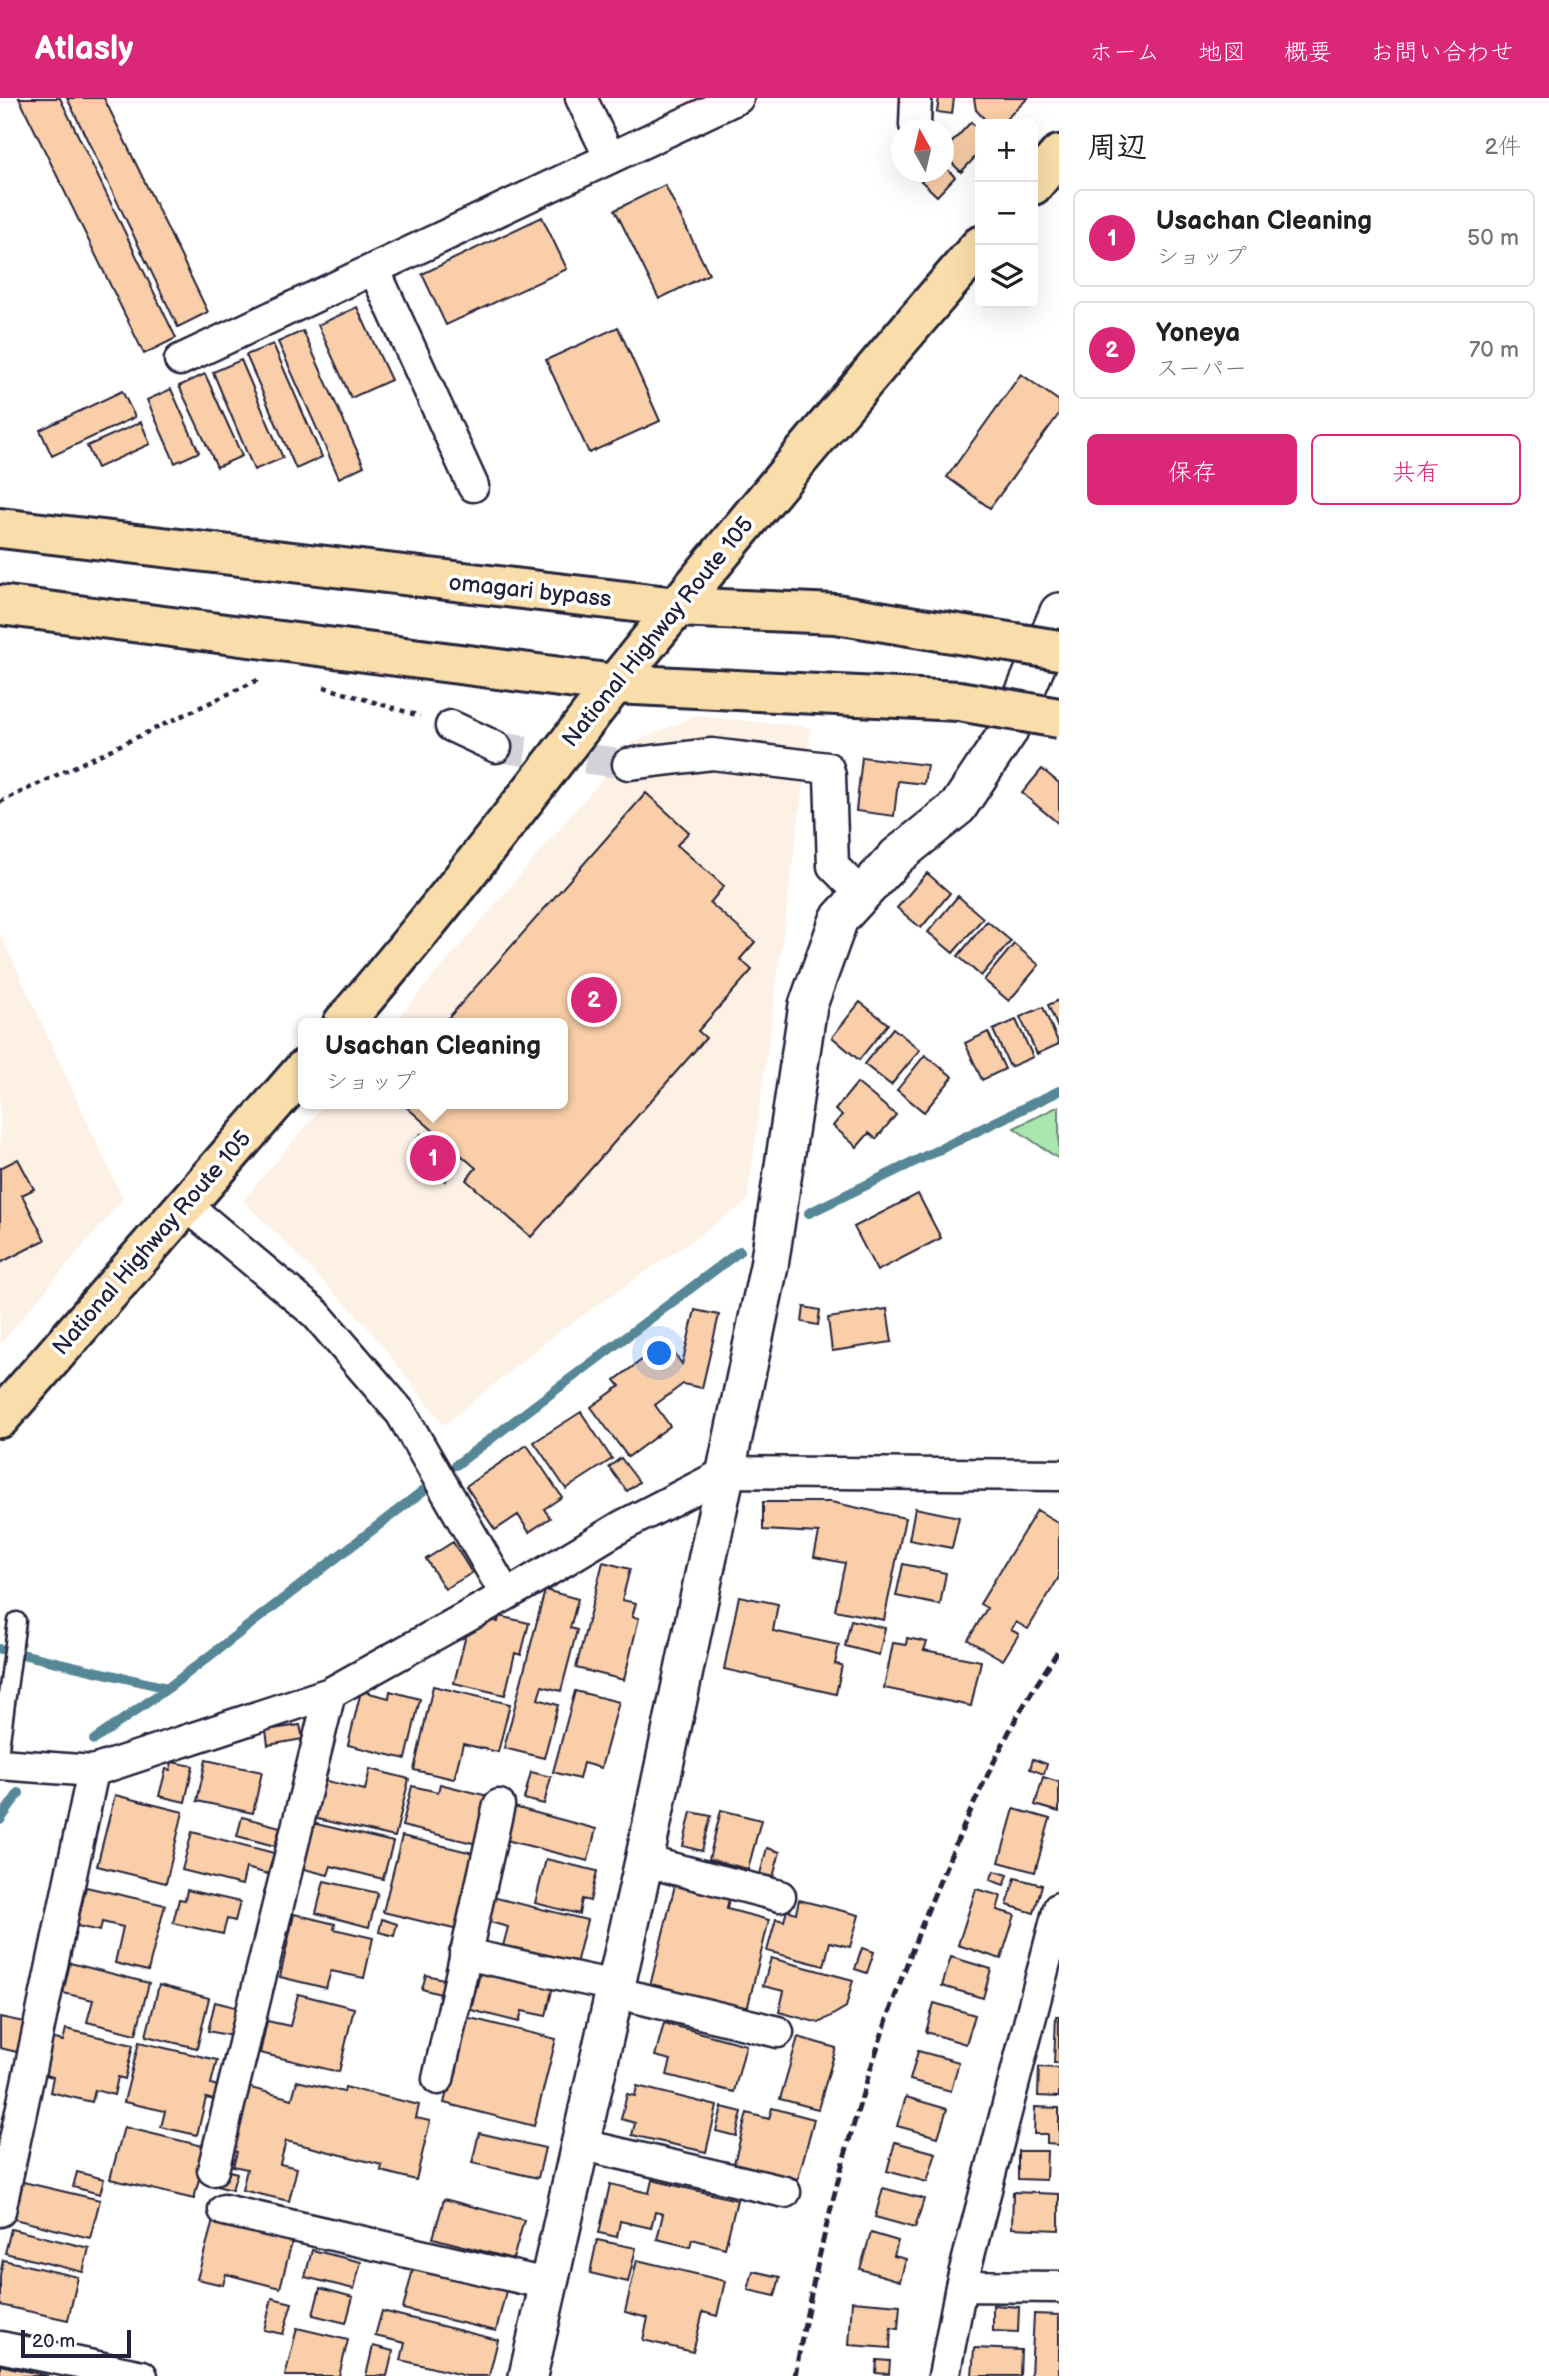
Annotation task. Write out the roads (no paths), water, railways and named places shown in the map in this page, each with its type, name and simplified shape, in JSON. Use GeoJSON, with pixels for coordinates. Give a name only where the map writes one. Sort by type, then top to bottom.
{"type":"FeatureCollection","features":[{"type":"Feature","properties":{"kind":"highway"},"geometry":{"type":"LineString","coordinates":[[1036,182],[1059,155]]}},
{"type":"Feature","properties":{"kind":"highway","name":"National Highway Route 105"},"geometry":{"type":"LineString","coordinates":[[347,1018],[398,960],[615,684],[817,436],[975,252]]}},
{"type":"Feature","properties":{"kind":"highway","name":"omagari bypass"},"geometry":{"type":"LineString","coordinates":[[0,528],[677,607],[836,614],[1059,650]]}},
{"type":"Feature","properties":{"kind":"highway"},"geometry":{"type":"LineString","coordinates":[[0,605],[615,684],[959,701],[1059,718]]}},
{"type":"Feature","properties":{"kind":"highway","name":"National Highway Route 105"},"geometry":{"type":"LineString","coordinates":[[0,1418],[298,1075]]}},
{"type":"Feature","properties":{"kind":"street"},"geometry":{"type":"LineString","coordinates":[[581,98],[610,158]]}},
{"type":"Feature","properties":{"kind":"street"},"geometry":{"type":"LineString","coordinates":[[180,360],[738,98]]}},
{"type":"Feature","properties":{"kind":"street"},"geometry":{"type":"LineString","coordinates":[[374,269],[473,486]]}},
{"type":"Feature","properties":{"kind":"street"},"geometry":{"type":"LineString","coordinates":[[528,2376],[644,1861],[727,1472],[769,1266],[808,1006],[839,919],[897,856],[958,807],[1008,732],[1059,612]]}},
{"type":"Feature","properties":{"kind":"street"},"geometry":{"type":"LineString","coordinates":[[451,726],[496,747]]}},
{"type":"Feature","properties":{"kind":"street"},"geometry":{"type":"LineString","coordinates":[[628,764],[712,754],[828,768],[833,866],[862,895]]}},
{"type":"Feature","properties":{"kind":"street"},"geometry":{"type":"LineString","coordinates":[[186,1204],[316,1314],[401,1413],[506,1595]]}},
{"type":"Feature","properties":{"kind":"street"},"geometry":{"type":"LineString","coordinates":[[0,1764],[93,1771],[330,1693],[506,1595],[622,1526],[727,1472],[1059,1475]]}},
{"type":"Feature","properties":{"kind":"street"},"geometry":{"type":"LineString","coordinates":[[213,2170],[330,1693]]}},
{"type":"Feature","properties":{"kind":"street"},"geometry":{"type":"LineString","coordinates":[[0,2211],[93,1771]]}},
{"type":"Feature","properties":{"kind":"street"},"geometry":{"type":"LineString","coordinates":[[438,2079],[499,1805]]}},
{"type":"Feature","properties":{"kind":"street"},"geometry":{"type":"LineString","coordinates":[[644,1861],[780,1896]]}},
{"type":"Feature","properties":{"kind":"street"},"geometry":{"type":"LineString","coordinates":[[944,2376],[961,2286],[1059,1908]]}},
{"type":"Feature","properties":{"kind":"street"},"geometry":{"type":"LineString","coordinates":[[465,1954],[778,2032]]}},
{"type":"Feature","properties":{"kind":"street"},"geometry":{"type":"LineString","coordinates":[[579,2144],[785,2192]]}},
{"type":"Feature","properties":{"kind":"street"},"geometry":{"type":"LineString","coordinates":[[224,2210],[547,2284]]}},
{"type":"Feature","properties":{"kind":"street"},"geometry":{"type":"LineString","coordinates":[[961,2286],[1059,2287]]}},
{"type":"Feature","properties":{"kind":"street"},"geometry":{"type":"LineString","coordinates":[[0,2347],[142,2376]]}},
{"type":"Feature","properties":{"kind":"lane"},"geometry":{"type":"LineString","coordinates":[[0,1748],[17,1620]]}},
{"type":"Feature","properties":{"kind":"waterway"},"geometry":{"type":"LineString","coordinates":[[809,1213],[1059,1091]]}},
{"type":"Feature","properties":{"kind":"waterway"},"geometry":{"type":"LineString","coordinates":[[456,1465],[740,1251]]}},
{"type":"Feature","properties":{"kind":"waterway"},"geometry":{"type":"LineString","coordinates":[[94,1740],[168,1688],[424,1490]]}},
{"type":"Feature","properties":{"kind":"waterway"},"geometry":{"type":"LineString","coordinates":[[0,1649],[168,1688]]}},
{"type":"Feature","properties":{"kind":"waterway"},"geometry":{"type":"LineString","coordinates":[[0,1820],[19,1793]]}},
{"type":"Feature","properties":{"kind":"tunnel"},"geometry":{"type":"LineString","coordinates":[[496,747],[628,764]]}},
{"type":"Feature","properties":{"kind":"railway"},"geometry":{"type":"LineString","coordinates":[[795,2376],[831,2208],[879,2043],[908,1962],[974,1803],[1012,1726],[1059,1649]]}},
{"type":"Feature","properties":{"kind":"place","name":"Yoneya"},"geometry":{"type":"Point","coordinates":[594,1000]}},
{"type":"Feature","properties":{"kind":"place","name":"Usachan Cleaning"},"geometry":{"type":"Point","coordinates":[433,1158]}}]}
